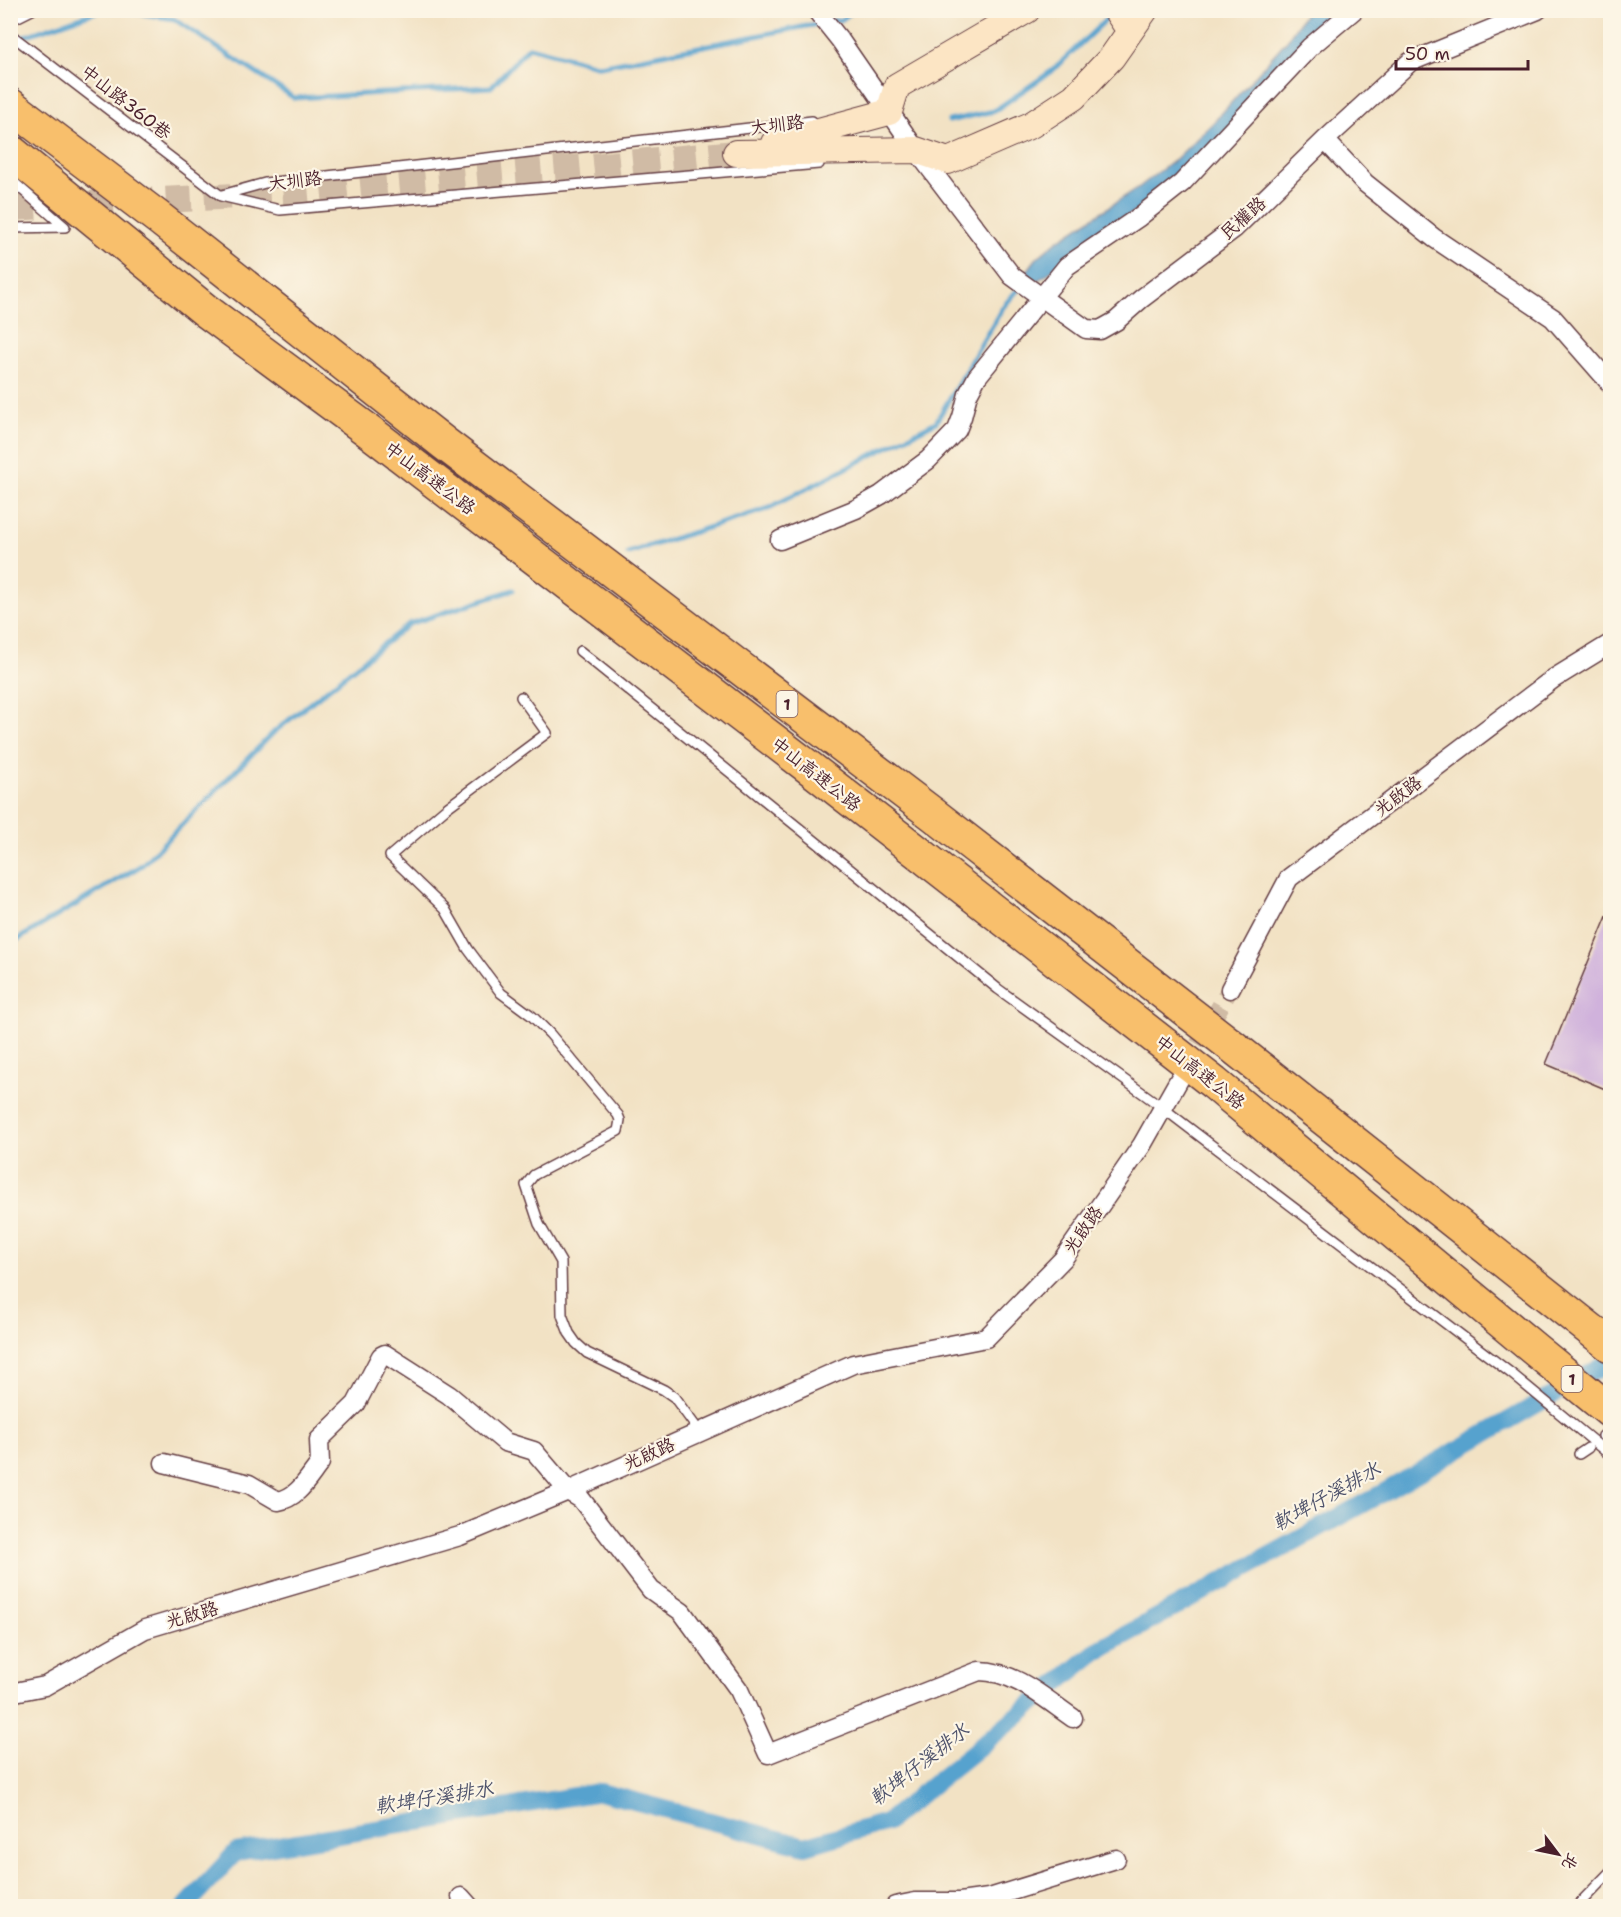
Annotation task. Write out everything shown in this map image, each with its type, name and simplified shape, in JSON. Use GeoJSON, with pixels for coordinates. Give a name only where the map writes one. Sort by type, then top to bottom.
{"type":"FeatureCollection","features":[{"type":"Feature","properties":{"kind":"highway","name":"中山高速公路"},"geometry":{"type":"LineString","coordinates":[[10,105],[160,219],[445,444],[943,822],[1611,1345]]}},
{"type":"Feature","properties":{"kind":"highway","name":"中山高速公路"},"geometry":{"type":"LineString","coordinates":[[10,151],[205,310],[370,432],[802,762],[1214,1083],[1533,1348],[1608,1426]]}},
{"type":"Feature","properties":{"kind":"street","name":"民權路"},"geometry":{"type":"LineString","coordinates":[[816,10],[840,40],[916,150],[1012,276],[1086,329],[1100,330],[1116,321],[1235,228],[1325,140],[1410,62],[1538,10]]}},
{"type":"Feature","properties":{"kind":"street"},"geometry":{"type":"LineString","coordinates":[[1027,10],[897,86],[889,112],[736,153],[916,150],[948,161],[1031,125],[1074,97],[1112,57],[1128,18]]}},
{"type":"Feature","properties":{"kind":"street"},"geometry":{"type":"LineString","coordinates":[[780,540],[856,509],[905,478],[928,460],[957,430],[968,394],[977,377],[1036,293],[1067,266],[1149,210],[1182,183],[1310,47],[1354,10]]}},
{"type":"Feature","properties":{"kind":"street"},"geometry":{"type":"LineString","coordinates":[[1325,140],[1365,183],[1434,237],[1553,318],[1611,383]]}},
{"type":"Feature","properties":{"kind":"street","name":"光啟路"},"geometry":{"type":"LineString","coordinates":[[1230,989],[1288,878],[1553,679],[1611,644]]}},
{"type":"Feature","properties":{"kind":"street","name":"光啟路"},"geometry":{"type":"LineString","coordinates":[[10,1693],[45,1686],[145,1629],[460,1536],[853,1364],[986,1338],[1063,1259],[1143,1145],[1180,1078]]}},
{"type":"Feature","properties":{"kind":"street"},"geometry":{"type":"LineString","coordinates":[[164,1463],[233,1479],[249,1484],[278,1501],[286,1500],[295,1494],[320,1463],[319,1440],[356,1404],[381,1356],[385,1354],[449,1395],[505,1442],[534,1451],[567,1491],[581,1499],[651,1590],[682,1612],[739,1690],[768,1754],[979,1671],[993,1671],[1020,1682],[1073,1719]]}},
{"type":"Feature","properties":{"kind":"street"},"geometry":{"type":"LineString","coordinates":[[895,1906],[915,1902],[960,1902],[989,1898],[1116,1858]]}},
{"type":"Feature","properties":{"kind":"lane"},"geometry":{"type":"LineString","coordinates":[[10,21],[32,10]]}},
{"type":"Feature","properties":{"kind":"lane","name":"中山路360巷"},"geometry":{"type":"LineString","coordinates":[[11,35],[221,196]]}},
{"type":"Feature","properties":{"kind":"lane","name":"大圳路"},"geometry":{"type":"LineString","coordinates":[[221,196],[265,183],[889,112]]}},
{"type":"Feature","properties":{"kind":"lane"},"geometry":{"type":"LineString","coordinates":[[843,161],[916,150]]}},
{"type":"Feature","properties":{"kind":"lane","name":"大圳路"},"geometry":{"type":"LineString","coordinates":[[221,196],[280,210],[832,163]]}},
{"type":"Feature","properties":{"kind":"lane"},"geometry":{"type":"LineString","coordinates":[[10,228],[65,227],[12,182]]}},
{"type":"Feature","properties":{"kind":"lane"},"geometry":{"type":"LineString","coordinates":[[580,651],[998,989],[1162,1109],[1512,1374],[1611,1455]]}},
{"type":"Feature","properties":{"kind":"lane"},"geometry":{"type":"LineString","coordinates":[[521,697],[547,733],[445,809],[390,856],[445,909],[468,949],[501,993],[532,1016],[550,1034],[621,1120],[618,1131],[534,1176],[526,1185],[539,1224],[561,1262],[562,1315],[576,1343],[587,1353],[674,1397],[699,1431]]}},
{"type":"Feature","properties":{"kind":"lane"},"geometry":{"type":"LineString","coordinates":[[1579,1454],[1588,1448]]}},
{"type":"Feature","properties":{"kind":"lane"},"geometry":{"type":"LineString","coordinates":[[1577,1906],[1611,1872]]}},
{"type":"Feature","properties":{"kind":"water"},"geometry":{"type":"Polygon","coordinates":[[[1307,11],[1349,11],[1184,180],[1076,250],[1045,276],[1033,283],[1026,281],[1025,274],[1036,259],[1057,241],[1138,188],[1177,158],[1214,122],[1287,40],[1307,11]]]}},
{"type":"Feature","properties":{"kind":"building"},"geometry":{"type":"Polygon","coordinates":[[[1610,909],[1610,1091],[1546,1064],[1610,909]]]}},
{"type":"Feature","properties":{"kind":"waterway"},"geometry":{"type":"LineString","coordinates":[[10,41],[102,10]]}},
{"type":"Feature","properties":{"kind":"waterway"},"geometry":{"type":"LineString","coordinates":[[119,10],[174,19],[294,98],[491,87],[529,47],[600,66],[823,23]]}},
{"type":"Feature","properties":{"kind":"waterway"},"geometry":{"type":"LineString","coordinates":[[832,21],[841,20],[854,10]]}},
{"type":"Feature","properties":{"kind":"waterway"},"geometry":{"type":"LineString","coordinates":[[949,121],[994,111],[1053,70],[1112,14]]}},
{"type":"Feature","properties":{"kind":"waterway"},"geometry":{"type":"LineString","coordinates":[[628,553],[767,509],[936,422],[1003,307],[1021,286]]}},
{"type":"Feature","properties":{"kind":"waterway"},"geometry":{"type":"LineString","coordinates":[[10,944],[142,865],[274,732],[409,624],[513,590]]}},
{"type":"Feature","properties":{"kind":"waterway","name":"軟埤仔溪排水"},"geometry":{"type":"LineString","coordinates":[[186,1906],[236,1852],[600,1792],[805,1846],[887,1822],[1098,1650],[1386,1491],[1610,1362]]}},
{"type":"Feature","properties":{"kind":"tunnel"},"geometry":{"type":"LineString","coordinates":[[10,208],[294,193],[736,153]]}},
{"type":"Feature","properties":{"kind":"tunnel"},"geometry":{"type":"LineString","coordinates":[[1185,1068],[1230,989]]}}]}
